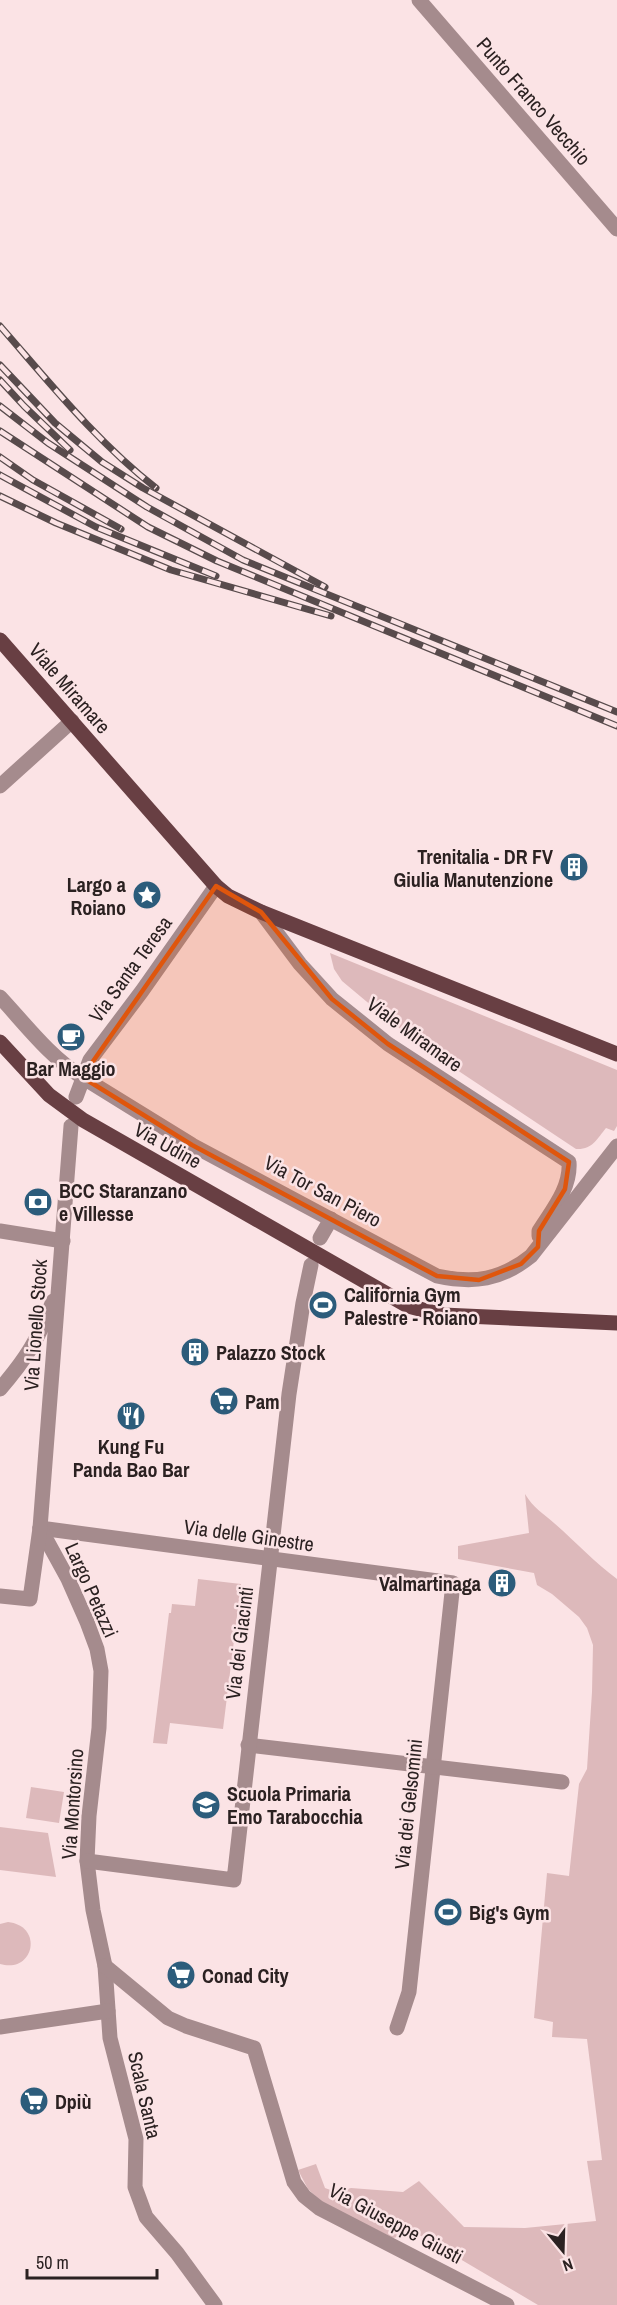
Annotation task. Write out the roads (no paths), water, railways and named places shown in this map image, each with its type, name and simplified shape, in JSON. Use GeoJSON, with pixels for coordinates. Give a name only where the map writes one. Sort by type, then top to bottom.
{"type":"FeatureCollection","features":[{"type":"Feature","properties":{"kind":"main road","name":"Viale Miramare"},"geometry":{"type":"LineString","coordinates":[[0,640],[216,886],[228,896],[261,912],[617,1054]]}},
{"type":"Feature","properties":{"kind":"main road","name":"Via Udine"},"geometry":{"type":"LineString","coordinates":[[0,1042],[49,1095],[83,1120],[408,1306],[421,1311],[457,1316],[525,1317],[617,1323]]}},
{"type":"Feature","properties":{"kind":"street","name":"Punto Franco Vecchio"},"geometry":{"type":"LineString","coordinates":[[419,0],[617,229]]}},
{"type":"Feature","properties":{"kind":"street"},"geometry":{"type":"LineString","coordinates":[[0,786],[72,722]]}},
{"type":"Feature","properties":{"kind":"street","name":"Via Santa Teresa"},"geometry":{"type":"LineString","coordinates":[[82,1077],[90,1060],[216,886]]}},
{"type":"Feature","properties":{"kind":"street","name":"Viale Miramare"},"geometry":{"type":"LineString","coordinates":[[261,912],[300,964],[332,999],[397,1050],[569,1162],[570,1174],[565,1189],[539,1231],[538,1246]]}},
{"type":"Feature","properties":{"kind":"street","name":"Via Tor San Piero"},"geometry":{"type":"LineString","coordinates":[[0,997],[46,1048],[65,1066],[82,1077],[192,1145],[437,1276],[454,1280],[479,1280],[508,1271],[531,1256],[617,1146]]}},
{"type":"Feature","properties":{"kind":"street"},"geometry":{"type":"LineString","coordinates":[[76,1097],[82,1077]]}},
{"type":"Feature","properties":{"kind":"street","name":"Via Lionello Stock"},"geometry":{"type":"LineString","coordinates":[[0,1596],[30,1599],[40,1528],[71,1126]]}},
{"type":"Feature","properties":{"kind":"street"},"geometry":{"type":"LineString","coordinates":[[320,1238],[331,1219]]}},
{"type":"Feature","properties":{"kind":"street"},"geometry":{"type":"LineString","coordinates":[[0,1231],[63,1240]]}},
{"type":"Feature","properties":{"kind":"street","name":"Via dei Giacinti"},"geometry":{"type":"LineString","coordinates":[[87,1862],[234,1880],[248,1745],[285,1448],[289,1394],[311,1265]]}},
{"type":"Feature","properties":{"kind":"street"},"geometry":{"type":"LineString","coordinates":[[0,1389],[34,1346],[59,1285]]}},
{"type":"Feature","properties":{"kind":"street","name":"Via delle Ginestre"},"geometry":{"type":"LineString","coordinates":[[40,1528],[453,1582]]}},
{"type":"Feature","properties":{"kind":"street","name":"Largo Petazzi"},"geometry":{"type":"LineString","coordinates":[[40,1528],[68,1579],[87,1622],[97,1649],[101,1671]]}},
{"type":"Feature","properties":{"kind":"street","name":"Via dei Gelsomini"},"geometry":{"type":"LineString","coordinates":[[397,2028],[409,1992],[453,1582]]}},
{"type":"Feature","properties":{"kind":"street","name":"Via Montorsino"},"geometry":{"type":"LineString","coordinates":[[101,1671],[99,1728],[89,1816],[87,1862],[93,1910],[105,1966],[108,2011]]}},
{"type":"Feature","properties":{"kind":"street"},"geometry":{"type":"LineString","coordinates":[[248,1745],[562,1782]]}},
{"type":"Feature","properties":{"kind":"street","name":"Via Giuseppe Giusti"},"geometry":{"type":"LineString","coordinates":[[105,1966],[168,2018],[254,2048],[287,2162],[294,2182],[304,2196],[319,2208],[507,2305]]}},
{"type":"Feature","properties":{"kind":"street"},"geometry":{"type":"LineString","coordinates":[[0,2027],[108,2011]]}},
{"type":"Feature","properties":{"kind":"street","name":"Scala Santa"},"geometry":{"type":"LineString","coordinates":[[108,2011],[110,2038],[136,2139],[135,2187],[140,2205],[151,2225],[177,2253],[215,2305]]}},
{"type":"Feature","properties":{"kind":"railway"},"geometry":{"type":"LineString","coordinates":[[0,326],[94,431],[156,488]]}},
{"type":"Feature","properties":{"kind":"railway"},"geometry":{"type":"LineString","coordinates":[[0,365],[55,423],[102,462],[143,488],[325,587]]}},
{"type":"Feature","properties":{"kind":"railway"},"geometry":{"type":"LineString","coordinates":[[0,380],[70,450]]}},
{"type":"Feature","properties":{"kind":"railway"},"geometry":{"type":"LineString","coordinates":[[0,406],[48,443],[147,507],[243,560],[617,712]]}},
{"type":"Feature","properties":{"kind":"railway"},"geometry":{"type":"LineString","coordinates":[[0,431],[148,527],[217,561],[617,726]]}},
{"type":"Feature","properties":{"kind":"railway"},"geometry":{"type":"LineString","coordinates":[[0,457],[33,480],[121,529]]}},
{"type":"Feature","properties":{"kind":"railway"},"geometry":{"type":"LineString","coordinates":[[0,475],[96,527],[216,576]]}},
{"type":"Feature","properties":{"kind":"railway"},"geometry":{"type":"LineString","coordinates":[[0,496],[56,523],[171,570],[331,616]]}},
{"type":"Feature","properties":{"kind":"place","name":"Trenitalia - DR FV Giulia Manutenzione"},"geometry":{"type":"Point","coordinates":[574,867]}},
{"type":"Feature","properties":{"kind":"place","name":"Largo a Roiano"},"geometry":{"type":"Point","coordinates":[147,895]}},
{"type":"Feature","properties":{"kind":"place","name":"Bar Maggio"},"geometry":{"type":"Point","coordinates":[71,1037]}},
{"type":"Feature","properties":{"kind":"place","name":"BCC Staranzano e Villesse"},"geometry":{"type":"Point","coordinates":[38,1202]}},
{"type":"Feature","properties":{"kind":"place","name":"California Gym Palestre - Roiano"},"geometry":{"type":"Point","coordinates":[323,1305]}},
{"type":"Feature","properties":{"kind":"place","name":"Palazzo Stock"},"geometry":{"type":"Point","coordinates":[195,1352]}},
{"type":"Feature","properties":{"kind":"place","name":"Pam"},"geometry":{"type":"Point","coordinates":[224,1401]}},
{"type":"Feature","properties":{"kind":"place","name":"Kung Fu Panda Bao Bar"},"geometry":{"type":"Point","coordinates":[131,1416]}},
{"type":"Feature","properties":{"kind":"place","name":"Valmartinaga"},"geometry":{"type":"Point","coordinates":[502,1583]}},
{"type":"Feature","properties":{"kind":"place","name":"Scuola Primaria Emo Tarabocchia"},"geometry":{"type":"Point","coordinates":[206,1805]}},
{"type":"Feature","properties":{"kind":"place","name":"Big's Gym"},"geometry":{"type":"Point","coordinates":[448,1912]}},
{"type":"Feature","properties":{"kind":"place","name":"Conad City"},"geometry":{"type":"Point","coordinates":[181,1975]}},
{"type":"Feature","properties":{"kind":"place","name":"Dpiù"},"geometry":{"type":"Point","coordinates":[34,2101]}}]}
